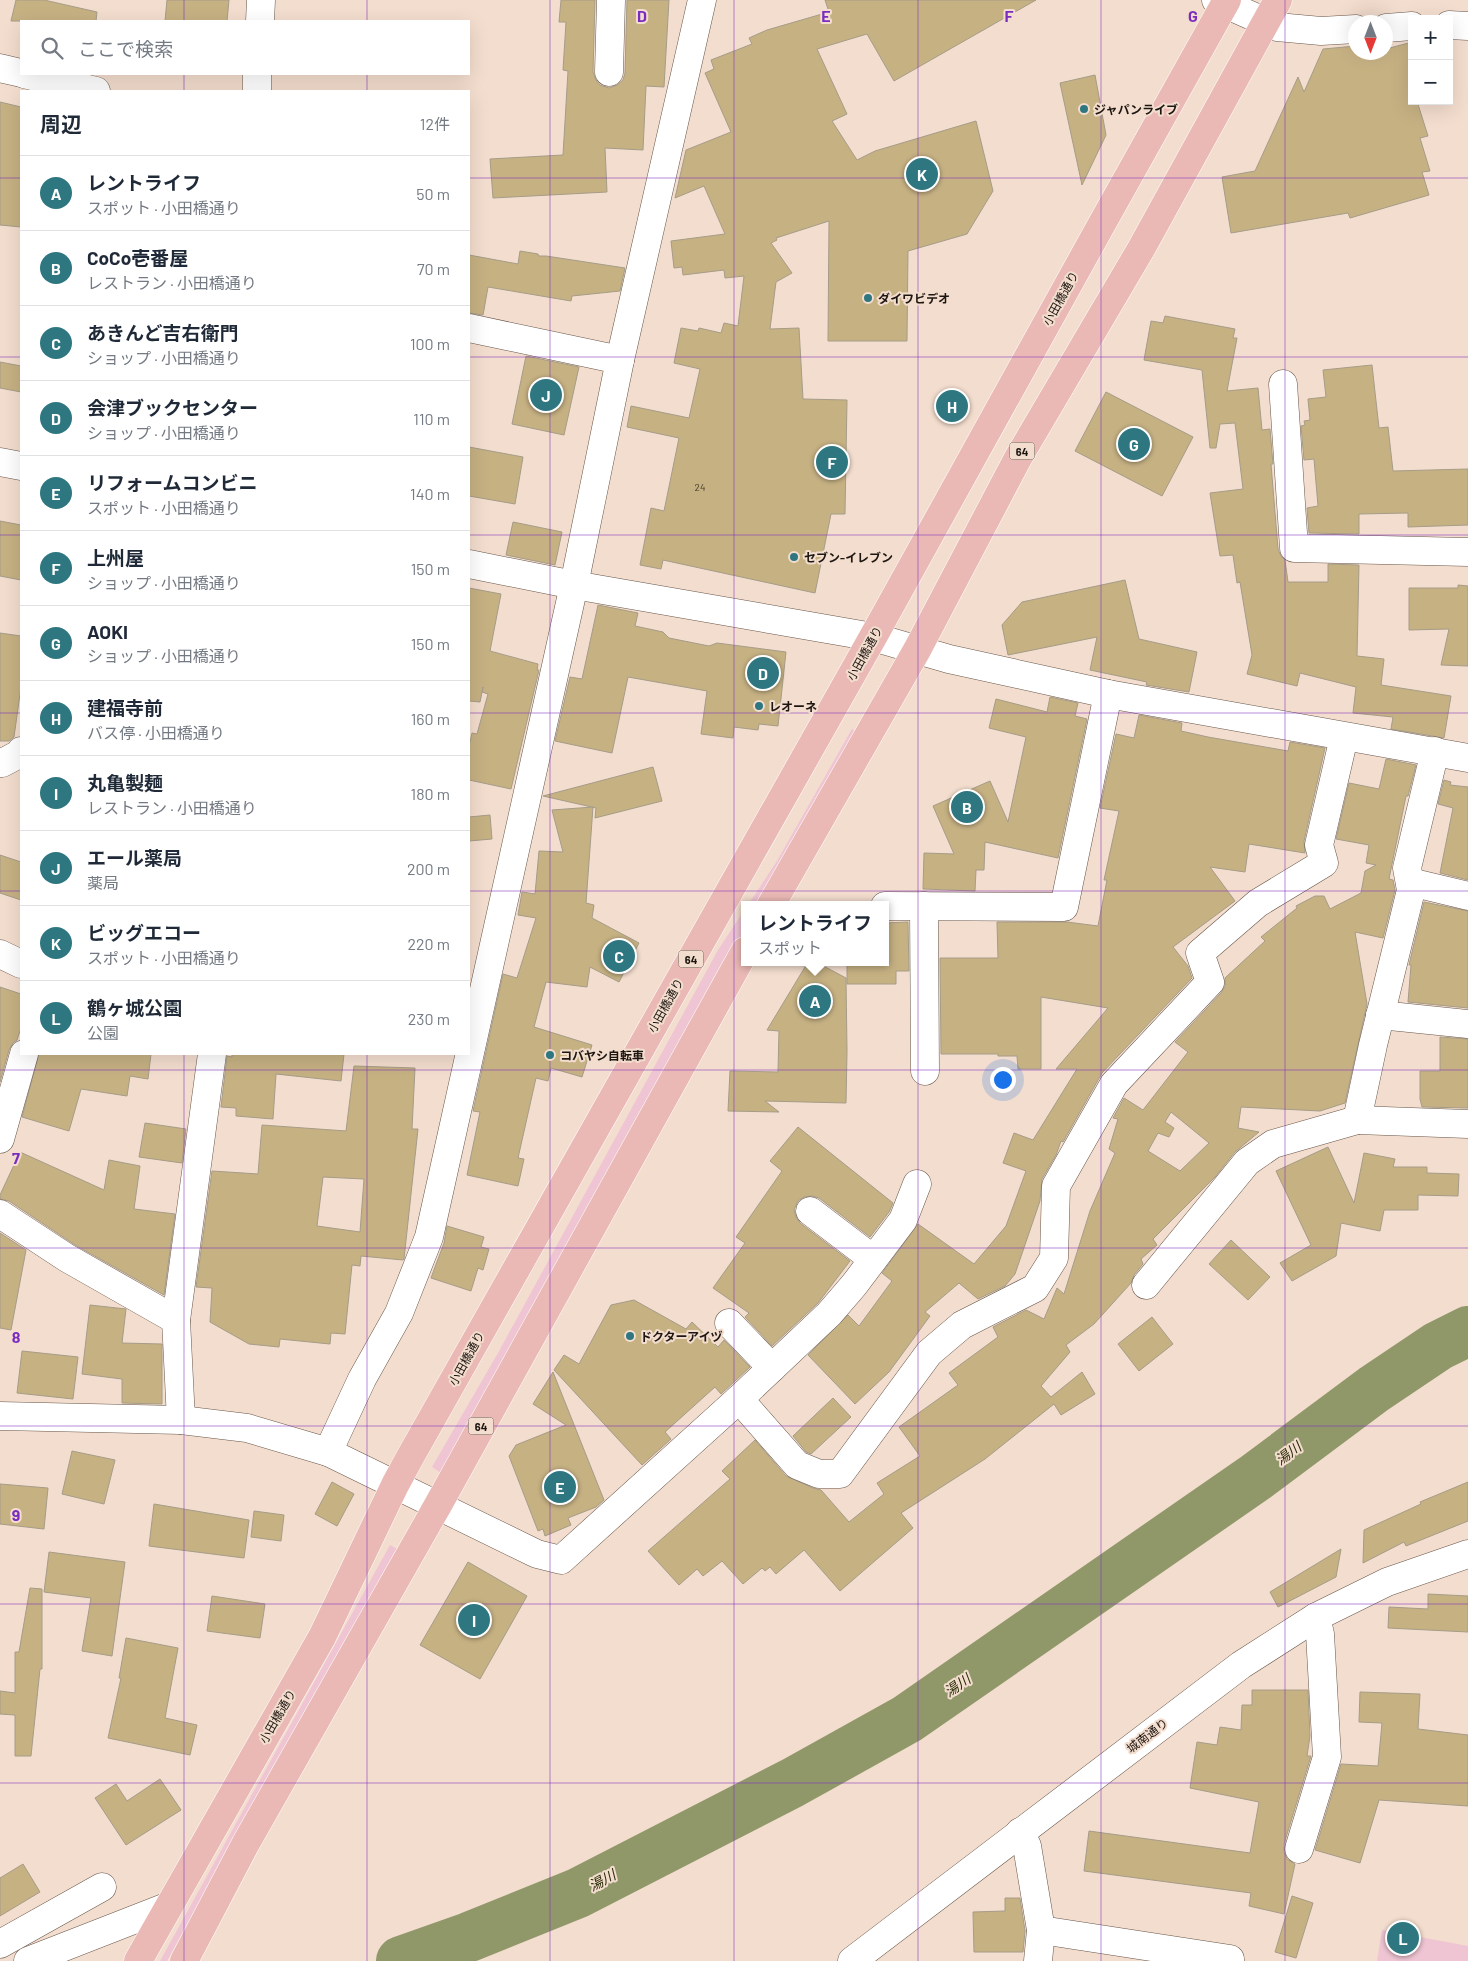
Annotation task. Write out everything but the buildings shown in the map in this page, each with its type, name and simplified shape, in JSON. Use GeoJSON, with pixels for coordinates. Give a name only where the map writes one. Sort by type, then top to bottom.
{"type":"FeatureCollection","features":[{"type":"Feature","properties":{"kind":"main road","name":"小田橋通り"},"geometry":{"type":"LineString","coordinates":[[138,1961],[322,1637],[395,1484],[873,637],[1223,1]]}},
{"type":"Feature","properties":{"kind":"main road","name":"64"},"geometry":{"type":"LineString","coordinates":[[773,901],[917,650],[1018,458],[1140,249],[1272,11]]}},
{"type":"Feature","properties":{"kind":"main road","name":"64"},"geometry":{"type":"LineString","coordinates":[[184,1961],[246,1843],[438,1505],[741,958]]}},
{"type":"Feature","properties":{"kind":"street"},"geometry":{"type":"LineString","coordinates":[[260,20],[261,0]]}},
{"type":"Feature","properties":{"kind":"street"},"geometry":{"type":"LineString","coordinates":[[609,72],[611,0]]}},
{"type":"Feature","properties":{"kind":"street"},"geometry":{"type":"LineString","coordinates":[[470,1053],[574,585],[620,360],[702,0]]}},
{"type":"Feature","properties":{"kind":"street"},"geometry":{"type":"LineString","coordinates":[[1223,1],[1272,11],[1277,27],[1321,31],[1348,29]]}},
{"type":"Feature","properties":{"kind":"street"},"geometry":{"type":"LineString","coordinates":[[1453,25],[1468,26]]}},
{"type":"Feature","properties":{"kind":"street"},"geometry":{"type":"LineString","coordinates":[[1393,27],[1408,26]]}},
{"type":"Feature","properties":{"kind":"street"},"geometry":{"type":"LineString","coordinates":[[0,68],[20,72]]}},
{"type":"Feature","properties":{"kind":"street"},"geometry":{"type":"LineString","coordinates":[[31,75],[92,90]]}},
{"type":"Feature","properties":{"kind":"street"},"geometry":{"type":"LineString","coordinates":[[257,75],[257,90]]}},
{"type":"Feature","properties":{"kind":"street"},"geometry":{"type":"LineString","coordinates":[[470,328],[620,360]]}},
{"type":"Feature","properties":{"kind":"street"},"geometry":{"type":"LineString","coordinates":[[1283,384],[1294,548],[1468,552]]}},
{"type":"Feature","properties":{"kind":"street"},"geometry":{"type":"LineString","coordinates":[[0,462],[20,466]]}},
{"type":"Feature","properties":{"kind":"street"},"geometry":{"type":"LineString","coordinates":[[470,564],[574,585],[873,637],[948,659],[1108,694],[1468,758]]}},
{"type":"Feature","properties":{"kind":"street"},"geometry":{"type":"LineString","coordinates":[[889,906],[1064,907],[1108,694]]}},
{"type":"Feature","properties":{"kind":"street"},"geometry":{"type":"LineString","coordinates":[[739,1399],[797,1464],[819,1474],[840,1474],[928,1353],[962,1325],[1036,1288],[1054,1258],[1056,1186],[1114,1084],[1210,982],[1200,953],[1258,903],[1324,863],[1318,845],[1344,737]]}},
{"type":"Feature","properties":{"kind":"street"},"geometry":{"type":"LineString","coordinates":[[1357,1120],[1380,1015],[1411,890],[1407,868],[1435,751]]}},
{"type":"Feature","properties":{"kind":"street"},"geometry":{"type":"LineString","coordinates":[[0,763],[20,754]]}},
{"type":"Feature","properties":{"kind":"street"},"geometry":{"type":"LineString","coordinates":[[1410,882],[1468,896]]}},
{"type":"Feature","properties":{"kind":"street"},"geometry":{"type":"LineString","coordinates":[[924,906],[925,1071]]}},
{"type":"Feature","properties":{"kind":"street"},"geometry":{"type":"LineString","coordinates":[[0,954],[20,964]]}},
{"type":"Feature","properties":{"kind":"street"},"geometry":{"type":"LineString","coordinates":[[1380,1015],[1468,1024]]}},
{"type":"Feature","properties":{"kind":"street"},"geometry":{"type":"LineString","coordinates":[[0,1139],[24,1055]]}},
{"type":"Feature","properties":{"kind":"street"},"geometry":{"type":"LineString","coordinates":[[181,1420],[176,1320],[212,1055]]}},
{"type":"Feature","properties":{"kind":"street"},"geometry":{"type":"LineString","coordinates":[[328,1452],[362,1379],[399,1313],[429,1237],[469,1055]]}},
{"type":"Feature","properties":{"kind":"street"},"geometry":{"type":"LineString","coordinates":[[1146,1285],[1247,1162],[1273,1144],[1357,1120],[1468,1124]]}},
{"type":"Feature","properties":{"kind":"street"},"geometry":{"type":"LineString","coordinates":[[0,1416],[181,1420],[247,1428],[328,1452],[538,1554],[561,1560],[739,1399],[829,1314],[903,1220],[917,1184]]}},
{"type":"Feature","properties":{"kind":"street"},"geometry":{"type":"LineString","coordinates":[[810,1211],[873,1259]]}},
{"type":"Feature","properties":{"kind":"street"},"geometry":{"type":"LineString","coordinates":[[0,1214],[67,1258],[176,1320]]}},
{"type":"Feature","properties":{"kind":"street"},"geometry":{"type":"LineString","coordinates":[[729,1323],[772,1368]]}},
{"type":"Feature","properties":{"kind":"street","name":"城南通り"},"geometry":{"type":"LineString","coordinates":[[852,1961],[1241,1665],[1316,1617],[1387,1582],[1468,1554]]}},
{"type":"Feature","properties":{"kind":"street"},"geometry":{"type":"LineString","coordinates":[[1299,1849],[1327,1757],[1320,1634],[1316,1617]]}},
{"type":"Feature","properties":{"kind":"street"},"geometry":{"type":"LineString","coordinates":[[1020,1832],[1027,1846],[1041,1930],[1038,1961]]}},
{"type":"Feature","properties":{"kind":"street"},"geometry":{"type":"LineString","coordinates":[[0,1944],[102,1888]]}},
{"type":"Feature","properties":{"kind":"street"},"geometry":{"type":"LineString","coordinates":[[28,1961],[164,1913]]}},
{"type":"Feature","properties":{"kind":"street"},"geometry":{"type":"LineString","coordinates":[[1041,1930],[1230,1961]]}},
{"type":"Feature","properties":{"kind":"shaded area"},"geometry":{"type":"Polygon","coordinates":[[[852,729],[855,731],[762,901],[751,901],[777,861],[852,729]]]}},
{"type":"Feature","properties":{"kind":"shaded area"},"geometry":{"type":"Polygon","coordinates":[[[741,915],[741,939],[441,1473],[432,1467],[498,1353],[718,950],[741,915]]]}},
{"type":"Feature","properties":{"kind":"shaded area"},"geometry":{"type":"Polygon","coordinates":[[[390,1545],[399,1550],[167,1961],[160,1961],[390,1545]]]}},
{"type":"Feature","properties":{"kind":"shaded area"},"geometry":{"type":"Polygon","coordinates":[[[1382,1930],[1468,1946],[1468,1961],[1377,1961],[1382,1930]]]}},
{"type":"Feature","properties":{"kind":"waterway","name":"湯川"},"geometry":{"type":"LineString","coordinates":[[401,1961],[469,1937],[578,1893],[792,1783],[907,1719],[1256,1477],[1374,1389],[1438,1346],[1468,1331]]}},
{"type":"Feature","properties":{"kind":"place","name":"ジャパンライブ"},"geometry":{"type":"Point","coordinates":[1084,109]}},
{"type":"Feature","properties":{"kind":"place","name":"ビッグエコー"},"geometry":{"type":"Point","coordinates":[922,174]}},
{"type":"Feature","properties":{"kind":"place","name":"ダイワビデオ"},"geometry":{"type":"Point","coordinates":[868,298]}},
{"type":"Feature","properties":{"kind":"place","name":"エール薬局"},"geometry":{"type":"Point","coordinates":[546,395]}},
{"type":"Feature","properties":{"kind":"place","name":"建福寺前"},"geometry":{"type":"Point","coordinates":[952,406]}},
{"type":"Feature","properties":{"kind":"place","name":"AOKI"},"geometry":{"type":"Point","coordinates":[1134,444]}},
{"type":"Feature","properties":{"kind":"place","name":"上州屋"},"geometry":{"type":"Point","coordinates":[832,462]}},
{"type":"Feature","properties":{"kind":"place","name":"セブン-イレブン"},"geometry":{"type":"Point","coordinates":[794,557]}},
{"type":"Feature","properties":{"kind":"place","name":"会津ブックセンター"},"geometry":{"type":"Point","coordinates":[763,673]}},
{"type":"Feature","properties":{"kind":"place","name":"レオーネ"},"geometry":{"type":"Point","coordinates":[759,706]}},
{"type":"Feature","properties":{"kind":"place","name":"CoCo壱番屋"},"geometry":{"type":"Point","coordinates":[967,807]}},
{"type":"Feature","properties":{"kind":"place","name":"あきんど吉右衛門"},"geometry":{"type":"Point","coordinates":[619,956]}},
{"type":"Feature","properties":{"kind":"place","name":"レントライフ"},"geometry":{"type":"Point","coordinates":[815,1001]}},
{"type":"Feature","properties":{"kind":"place","name":"コバヤシ自転車"},"geometry":{"type":"Point","coordinates":[550,1055]}},
{"type":"Feature","properties":{"kind":"place","name":"ドクターアイヅ"},"geometry":{"type":"Point","coordinates":[630,1336]}},
{"type":"Feature","properties":{"kind":"place","name":"リフォームコンビニ"},"geometry":{"type":"Point","coordinates":[560,1487]}},
{"type":"Feature","properties":{"kind":"place","name":"丸亀製麺"},"geometry":{"type":"Point","coordinates":[474,1620]}},
{"type":"Feature","properties":{"kind":"place","name":"鶴ヶ城公園"},"geometry":{"type":"Point","coordinates":[1403,1938]}}]}
